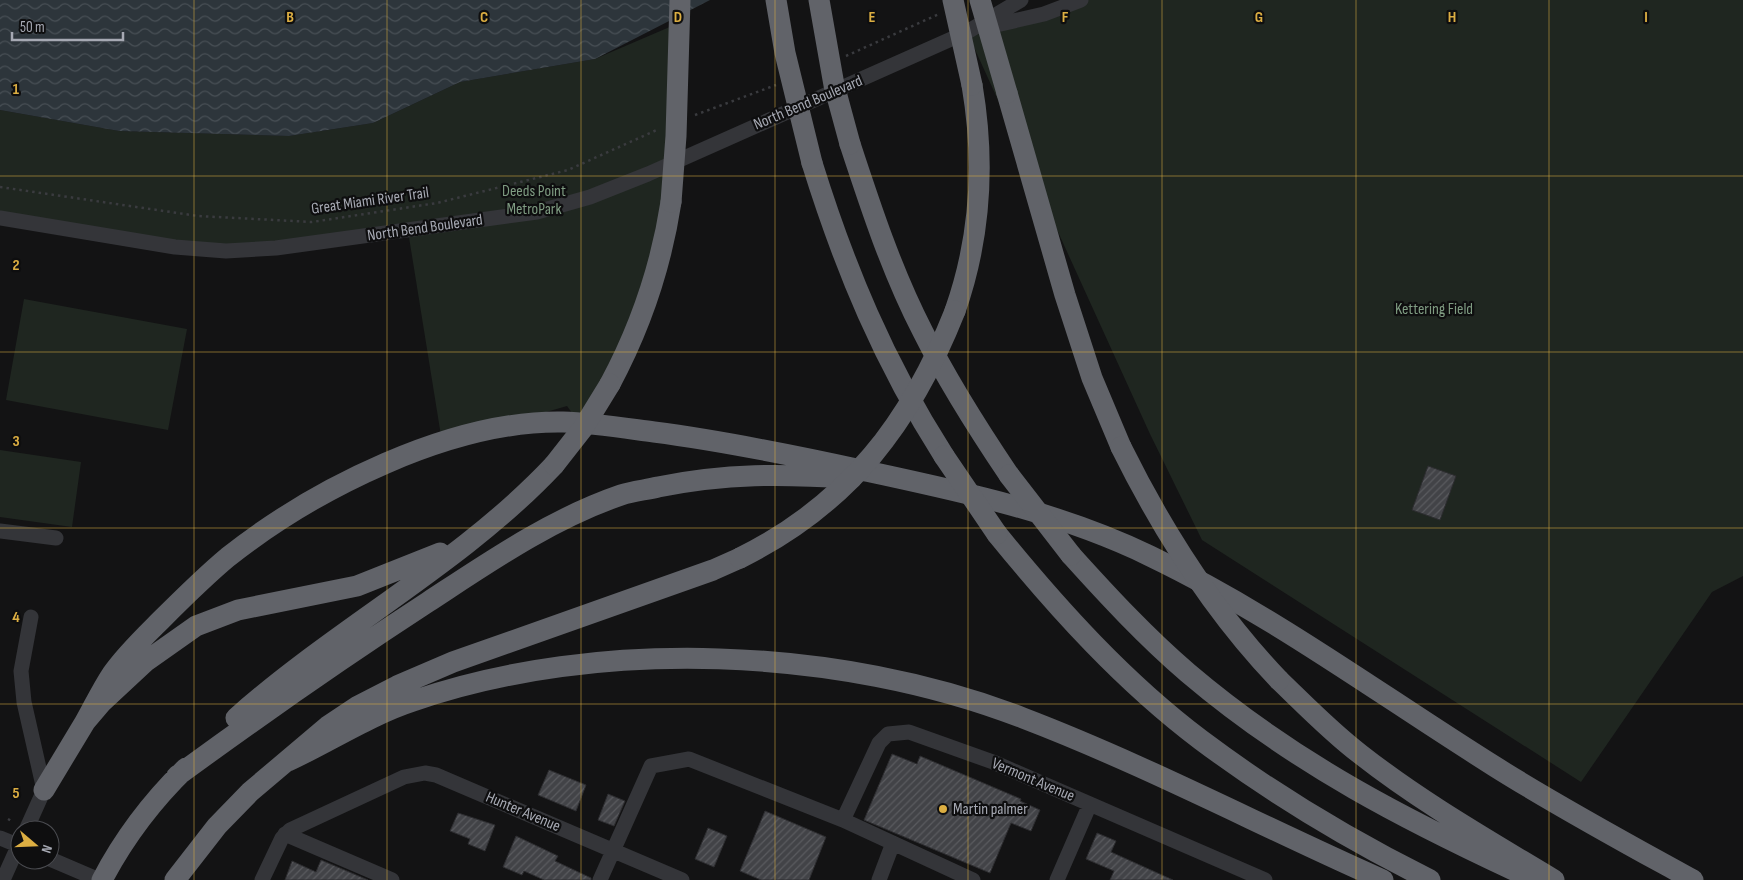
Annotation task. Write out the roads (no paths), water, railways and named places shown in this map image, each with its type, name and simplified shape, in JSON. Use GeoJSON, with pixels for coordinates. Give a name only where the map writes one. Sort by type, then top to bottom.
{"type":"FeatureCollection","features":[{"type":"Feature","properties":{"kind":"highway"},"geometry":{"type":"LineString","coordinates":[[100,880],[131,830],[152,802],[177,776],[273,686],[502,516],[554,465],[597,407],[632,340],[649,296],[664,245],[671,202],[676,136],[680,0]]}},
{"type":"Feature","properties":{"kind":"highway"},"geometry":{"type":"LineString","coordinates":[[776,0],[785,53],[812,163],[854,285],[912,405],[997,534],[1041,587],[1097,647],[1146,693],[1200,739],[1321,821],[1430,880]]}},
{"type":"Feature","properties":{"kind":"highway"},"geometry":{"type":"LineString","coordinates":[[819,0],[834,85],[850,144],[885,246],[922,331],[970,416],[1009,475],[1071,555],[1144,631],[1187,672],[1272,738],[1308,763],[1391,811],[1442,838],[1535,880]]}},
{"type":"Feature","properties":{"kind":"highway"},"geometry":{"type":"LineString","coordinates":[[175,880],[190,858],[250,792],[336,721],[358,706],[397,686],[453,662],[713,570],[740,558],[771,542],[812,513],[870,459],[899,423],[925,380],[955,311],[970,260],[980,188],[980,160],[972,85],[953,0]]}},
{"type":"Feature","properties":{"kind":"highway"},"geometry":{"type":"LineString","coordinates":[[980,0],[1065,295],[1092,378],[1121,447],[1186,566],[1236,632],[1279,680],[1337,735],[1386,774],[1436,809],[1554,880]]}},
{"type":"Feature","properties":{"kind":"highway"},"geometry":{"type":"LineString","coordinates":[[44,790],[113,673],[138,644],[189,591],[229,557],[278,522],[335,489],[371,471],[442,442],[513,426],[561,422],[615,426],[757,447],[992,500],[1082,528],[1156,558],[1250,607],[1538,793],[1693,880]]}},
{"type":"Feature","properties":{"kind":"highway"},"geometry":{"type":"LineString","coordinates":[[177,776],[283,699],[497,556],[557,523],[622,495],[702,478],[777,474],[920,483]]}},
{"type":"Feature","properties":{"kind":"highway"},"geometry":{"type":"LineString","coordinates":[[85,722],[122,682],[145,662],[196,626],[238,610],[357,586],[468,542]]}},
{"type":"Feature","properties":{"kind":"highway"},"geometry":{"type":"LineString","coordinates":[[288,761],[410,702],[474,682],[553,668],[651,659],[712,659],[776,663],[883,678],[971,701],[1021,717],[1109,754],[1383,880]]}},
{"type":"Feature","properties":{"kind":"street","name":"North Bend Boulevard"},"geometry":{"type":"LineString","coordinates":[[0,218],[175,247],[226,251],[286,246],[537,212],[590,198],[648,174],[967,32],[1021,0]]}},
{"type":"Feature","properties":{"kind":"street","name":"North Bend Boulevard"},"geometry":{"type":"LineString","coordinates":[[967,32],[1044,14],[1081,0]]}},
{"type":"Feature","properties":{"kind":"street"},"geometry":{"type":"LineString","coordinates":[[0,531],[56,538]]}},
{"type":"Feature","properties":{"kind":"street"},"geometry":{"type":"LineString","coordinates":[[24,820],[44,790],[24,702],[21,671],[31,617]]}},
{"type":"Feature","properties":{"kind":"street","name":"Vermont Avenue"},"geometry":{"type":"LineString","coordinates":[[843,820],[879,743],[888,734],[901,731],[909,732],[993,762],[1265,880]]}},
{"type":"Feature","properties":{"kind":"street"},"geometry":{"type":"LineString","coordinates":[[600,880],[651,766],[689,759],[843,820],[893,843],[943,874],[973,880]]}},
{"type":"Feature","properties":{"kind":"street","name":"Hunter Avenue"},"geometry":{"type":"LineString","coordinates":[[285,834],[410,775],[436,775],[613,850],[664,876],[682,880]]}},
{"type":"Feature","properties":{"kind":"street"},"geometry":{"type":"LineString","coordinates":[[1057,880],[1090,804]]}},
{"type":"Feature","properties":{"kind":"street"},"geometry":{"type":"LineString","coordinates":[[262,880],[285,834],[392,880]]}},
{"type":"Feature","properties":{"kind":"street"},"geometry":{"type":"LineString","coordinates":[[879,880],[893,843]]}},
{"type":"Feature","properties":{"kind":"street"},"geometry":{"type":"LineString","coordinates":[[60,863],[100,880]]}},
{"type":"Feature","properties":{"kind":"street"},"geometry":{"type":"LineString","coordinates":[[4,880],[10,866]]}},
{"type":"Feature","properties":{"kind":"water"},"geometry":{"type":"Polygon","coordinates":[[[0,0],[710,0],[595,59],[460,82],[373,123],[289,136],[119,131],[0,110],[0,0]]]}},
{"type":"Feature","properties":{"kind":"place","name":"Martin palmer"},"geometry":{"type":"Point","coordinates":[943,809]}},
{"type":"Feature","properties":{"kind":"park label","name":"Deeds Point MetroPark"},"geometry":{"type":"Point","coordinates":[534,200]}},
{"type":"Feature","properties":{"kind":"park label","name":"Kettering Field"},"geometry":{"type":"Point","coordinates":[1434,309]}}]}
